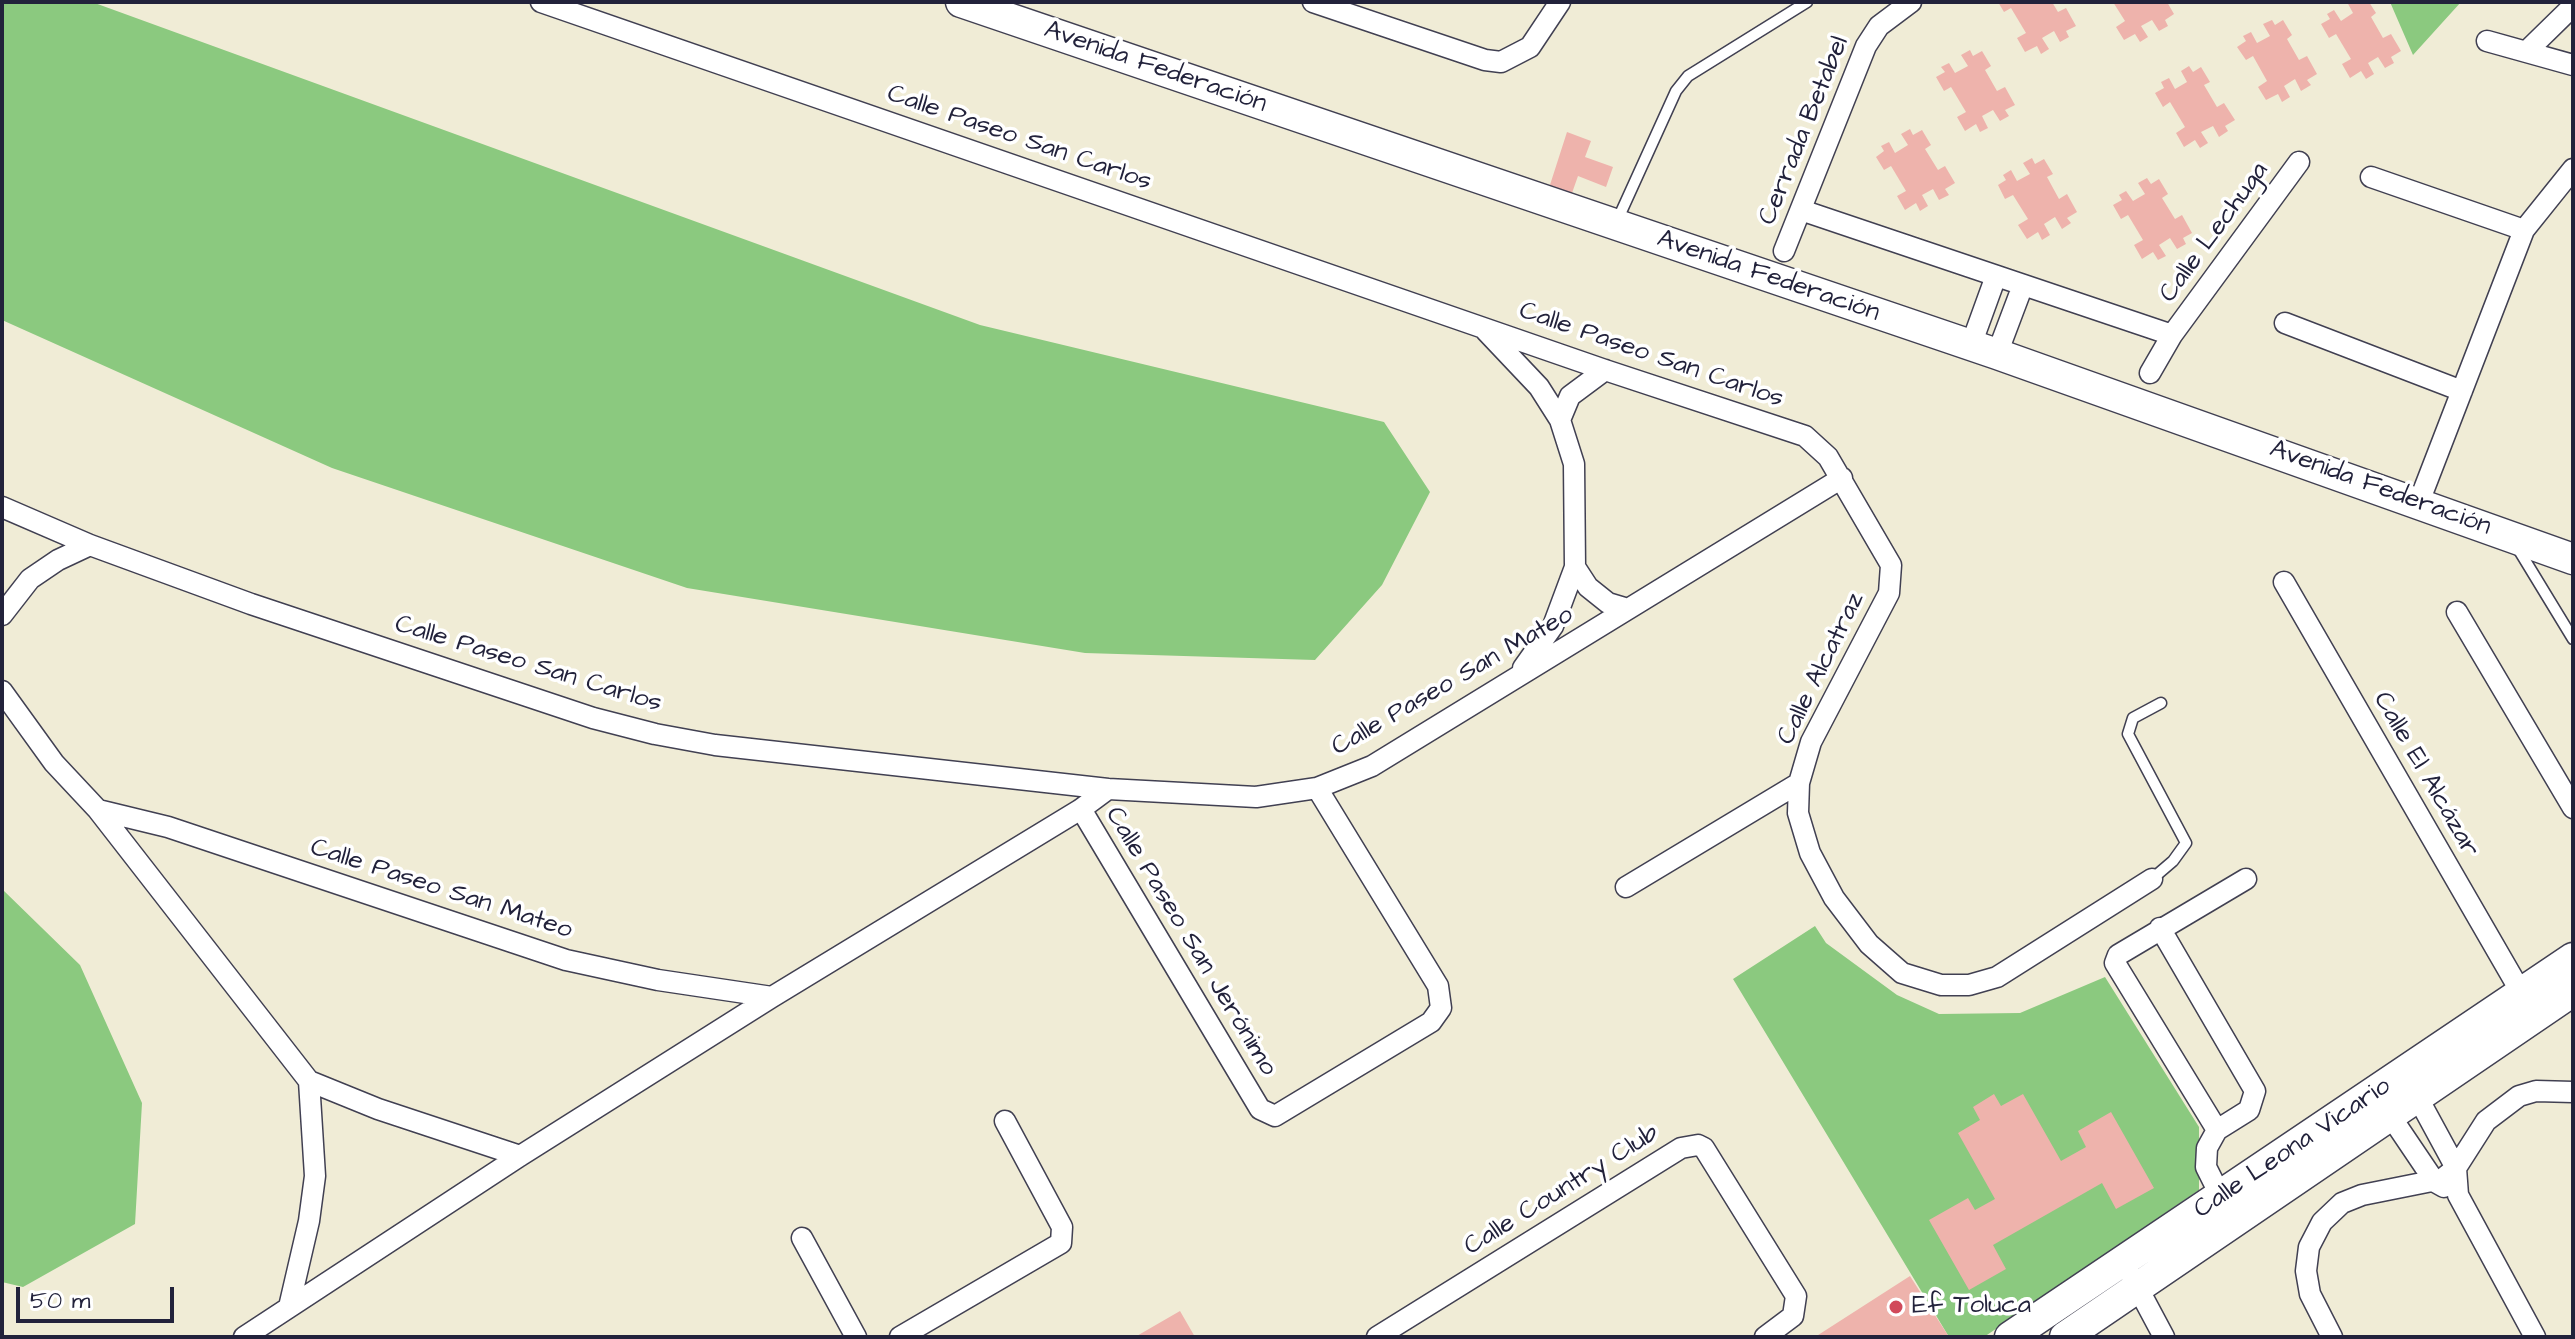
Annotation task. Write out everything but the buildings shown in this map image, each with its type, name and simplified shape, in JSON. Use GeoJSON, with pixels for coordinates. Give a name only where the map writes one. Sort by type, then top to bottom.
{"type":"FeatureCollection","features":[{"type":"Feature","properties":{"kind":"main road","name":"Avenida Federación"},"geometry":{"type":"LineString","coordinates":[[961,2],[1984,350],[2573,559]]}},
{"type":"Feature","properties":{"kind":"main road","name":"Calle Leona Vicario"},"geometry":{"type":"LineString","coordinates":[[2065,1337],[2140,1289],[2411,1086],[2522,994],[2573,958]]}},
{"type":"Feature","properties":{"kind":"main road","name":"Calle Leona Vicario"},"geometry":{"type":"LineString","coordinates":[[2411,1086],[2573,991]]}},
{"type":"Feature","properties":{"kind":"main road","name":"Calle Leona Vicario"},"geometry":{"type":"LineString","coordinates":[[2010,1337],[2221,1197],[2384,1105]]}},
{"type":"Feature","properties":{"kind":"street","name":"Calle Paseo San Carlos"},"geometry":{"type":"LineString","coordinates":[[541,2],[1605,370],[1805,436]]}},
{"type":"Feature","properties":{"kind":"street"},"geometry":{"type":"LineString","coordinates":[[1313,2],[1485,60],[1501,62],[1530,47],[1560,2]]}},
{"type":"Feature","properties":{"kind":"street","name":"Cerrada Betabel"},"geometry":{"type":"LineString","coordinates":[[1784,251],[1866,46],[1879,26],[1911,2]]}},
{"type":"Feature","properties":{"kind":"street"},"geometry":{"type":"LineString","coordinates":[[2527,51],[2573,6]]}},
{"type":"Feature","properties":{"kind":"street"},"geometry":{"type":"LineString","coordinates":[[2487,41],[2573,65]]}},
{"type":"Feature","properties":{"kind":"street","name":"Calle Lechuga"},"geometry":{"type":"LineString","coordinates":[[2150,373],[2172,335],[2299,162]]}},
{"type":"Feature","properties":{"kind":"street"},"geometry":{"type":"LineString","coordinates":[[2419,502],[2524,230],[2573,169]]}},
{"type":"Feature","properties":{"kind":"street"},"geometry":{"type":"LineString","coordinates":[[2371,177],[2524,230]]}},
{"type":"Feature","properties":{"kind":"street","name":"Calle Lechuga"},"geometry":{"type":"LineString","coordinates":[[1801,210],[2172,335]]}},
{"type":"Feature","properties":{"kind":"street"},"geometry":{"type":"LineString","coordinates":[[1984,350],[1996,276]]}},
{"type":"Feature","properties":{"kind":"street"},"geometry":{"type":"LineString","coordinates":[[1984,350],[2023,285]]}},
{"type":"Feature","properties":{"kind":"street"},"geometry":{"type":"LineString","coordinates":[[2285,323],[2462,391]]}},
{"type":"Feature","properties":{"kind":"street","name":"Calle Paseo San Carlos"},"geometry":{"type":"LineString","coordinates":[[1480,325],[1539,387],[1560,420],[1574,464],[1575,567],[1553,626],[1518,677]]}},
{"type":"Feature","properties":{"kind":"street"},"geometry":{"type":"LineString","coordinates":[[1560,420],[1570,396],[1605,370]]}},
{"type":"Feature","properties":{"kind":"street","name":"Calle Alcatraz"},"geometry":{"type":"LineString","coordinates":[[1805,436],[1823,450],[1842,478],[1885,552],[1892,577],[1889,593],[1811,742],[1799,783],[1798,813],[1810,853],[1834,898],[1869,944],[1902,973],[1941,985],[1969,985],[1997,977],[2152,879]]}},
{"type":"Feature","properties":{"kind":"street","name":"Calle Paseo San Mateo"},"geometry":{"type":"LineString","coordinates":[[1108,789],[1256,797],[1317,788],[1372,766],[1842,478]]}},
{"type":"Feature","properties":{"kind":"street","name":"Calle Paseo San Carlos"},"geometry":{"type":"LineString","coordinates":[[2,507],[90,545],[281,614],[593,718],[655,734],[715,745],[1108,789]]}},
{"type":"Feature","properties":{"kind":"street"},"geometry":{"type":"LineString","coordinates":[[2,615],[30,579],[58,560],[90,545]]}},
{"type":"Feature","properties":{"kind":"street"},"geometry":{"type":"LineString","coordinates":[[1575,567],[1588,587],[1608,603],[1628,609]]}},
{"type":"Feature","properties":{"kind":"street","name":"Calle El Alcázar"},"geometry":{"type":"LineString","coordinates":[[2284,582],[2522,994]]}},
{"type":"Feature","properties":{"kind":"street"},"geometry":{"type":"LineString","coordinates":[[2457,612],[2573,808]]}},
{"type":"Feature","properties":{"kind":"street"},"geometry":{"type":"LineString","coordinates":[[2,691],[54,763],[98,810],[309,1081],[378,1109],[520,1156]]}},
{"type":"Feature","properties":{"kind":"street"},"geometry":{"type":"LineString","coordinates":[[1626,887],[1799,783]]}},
{"type":"Feature","properties":{"kind":"street","name":"Calle Paseo San Jerónimo"},"geometry":{"type":"LineString","coordinates":[[1081,809],[1260,1109],[1275,1116],[1431,1022],[1441,1008],[1438,986],[1317,788]]}},
{"type":"Feature","properties":{"kind":"street"},"geometry":{"type":"LineString","coordinates":[[244,1337],[520,1156],[772,997],[1081,809],[1108,789]]}},
{"type":"Feature","properties":{"kind":"street","name":"Calle Paseo San Mateo"},"geometry":{"type":"LineString","coordinates":[[98,810],[168,827],[566,960],[658,980],[772,997]]}},
{"type":"Feature","properties":{"kind":"street"},"geometry":{"type":"LineString","coordinates":[[2217,1130],[2115,963],[2118,955],[2160,928],[2246,879]]}},
{"type":"Feature","properties":{"kind":"street"},"geometry":{"type":"LineString","coordinates":[[2160,928],[2255,1091],[2249,1110],[2217,1130],[2207,1148],[2206,1167],[2221,1197]]}},
{"type":"Feature","properties":{"kind":"street"},"geometry":{"type":"LineString","coordinates":[[289,1307],[309,1221],[315,1176],[309,1081]]}},
{"type":"Feature","properties":{"kind":"street"},"geometry":{"type":"LineString","coordinates":[[2411,1086],[2456,1168],[2458,1195],[2535,1337]]}},
{"type":"Feature","properties":{"kind":"street"},"geometry":{"type":"LineString","coordinates":[[2332,1337],[2310,1294],[2306,1271],[2309,1247],[2322,1222],[2342,1203],[2362,1195],[2435,1182],[2456,1168],[2486,1121],[2504,1105],[2536,1091],[2573,1092]]}},
{"type":"Feature","properties":{"kind":"street"},"geometry":{"type":"LineString","coordinates":[[2384,1105],[2435,1182],[2458,1195]]}},
{"type":"Feature","properties":{"kind":"street"},"geometry":{"type":"LineString","coordinates":[[900,1337],[1061,1243],[1062,1227],[1005,1121]]}},
{"type":"Feature","properties":{"kind":"street","name":"Calle Country Club"},"geometry":{"type":"LineString","coordinates":[[1377,1337],[1681,1148],[1698,1145],[1704,1148],[1796,1296],[1793,1316],[1765,1337]]}},
{"type":"Feature","properties":{"kind":"street"},"geometry":{"type":"LineString","coordinates":[[802,1238],[856,1337]]}},
{"type":"Feature","properties":{"kind":"street"},"geometry":{"type":"LineString","coordinates":[[2123,1264],[2140,1289],[2164,1337]]}},
{"type":"Feature","properties":{"kind":"lane"},"geometry":{"type":"LineString","coordinates":[[1615,225],[1676,91],[1688,76],[1807,2]]}},
{"type":"Feature","properties":{"kind":"lane"},"geometry":{"type":"LineString","coordinates":[[2509,535],[2573,639]]}},
{"type":"Feature","properties":{"kind":"lane"},"geometry":{"type":"LineString","coordinates":[[2152,879],[2173,861],[2186,843],[2128,734],[2133,718],[2161,703]]}},
{"type":"Feature","properties":{"kind":"green space"},"geometry":{"type":"Polygon","coordinates":[[[2,2],[92,2],[980,325],[1384,422],[1430,492],[1382,585],[1315,660],[1085,653],[687,588],[332,468],[2,320],[2,2]]]}},
{"type":"Feature","properties":{"kind":"green space"},"geometry":{"type":"Polygon","coordinates":[[[2390,2],[2461,2],[2413,55],[2390,2]]]}},
{"type":"Feature","properties":{"kind":"green space"},"geometry":{"type":"Polygon","coordinates":[[[2,889],[80,965],[142,1103],[135,1224],[23,1287],[2,1282],[2,889]]]}},
{"type":"Feature","properties":{"kind":"green space"},"geometry":{"type":"Polygon","coordinates":[[[1815,926],[1826,943],[1897,995],[1939,1014],[2020,1013],[2105,977],[2199,1127],[2199,1190],[1984,1337],[1949,1337],[1733,979],[1815,926]]]}},
{"type":"Feature","properties":{"kind":"place","name":"Ef Toluca"},"geometry":{"type":"Point","coordinates":[1896,1307]}}]}
